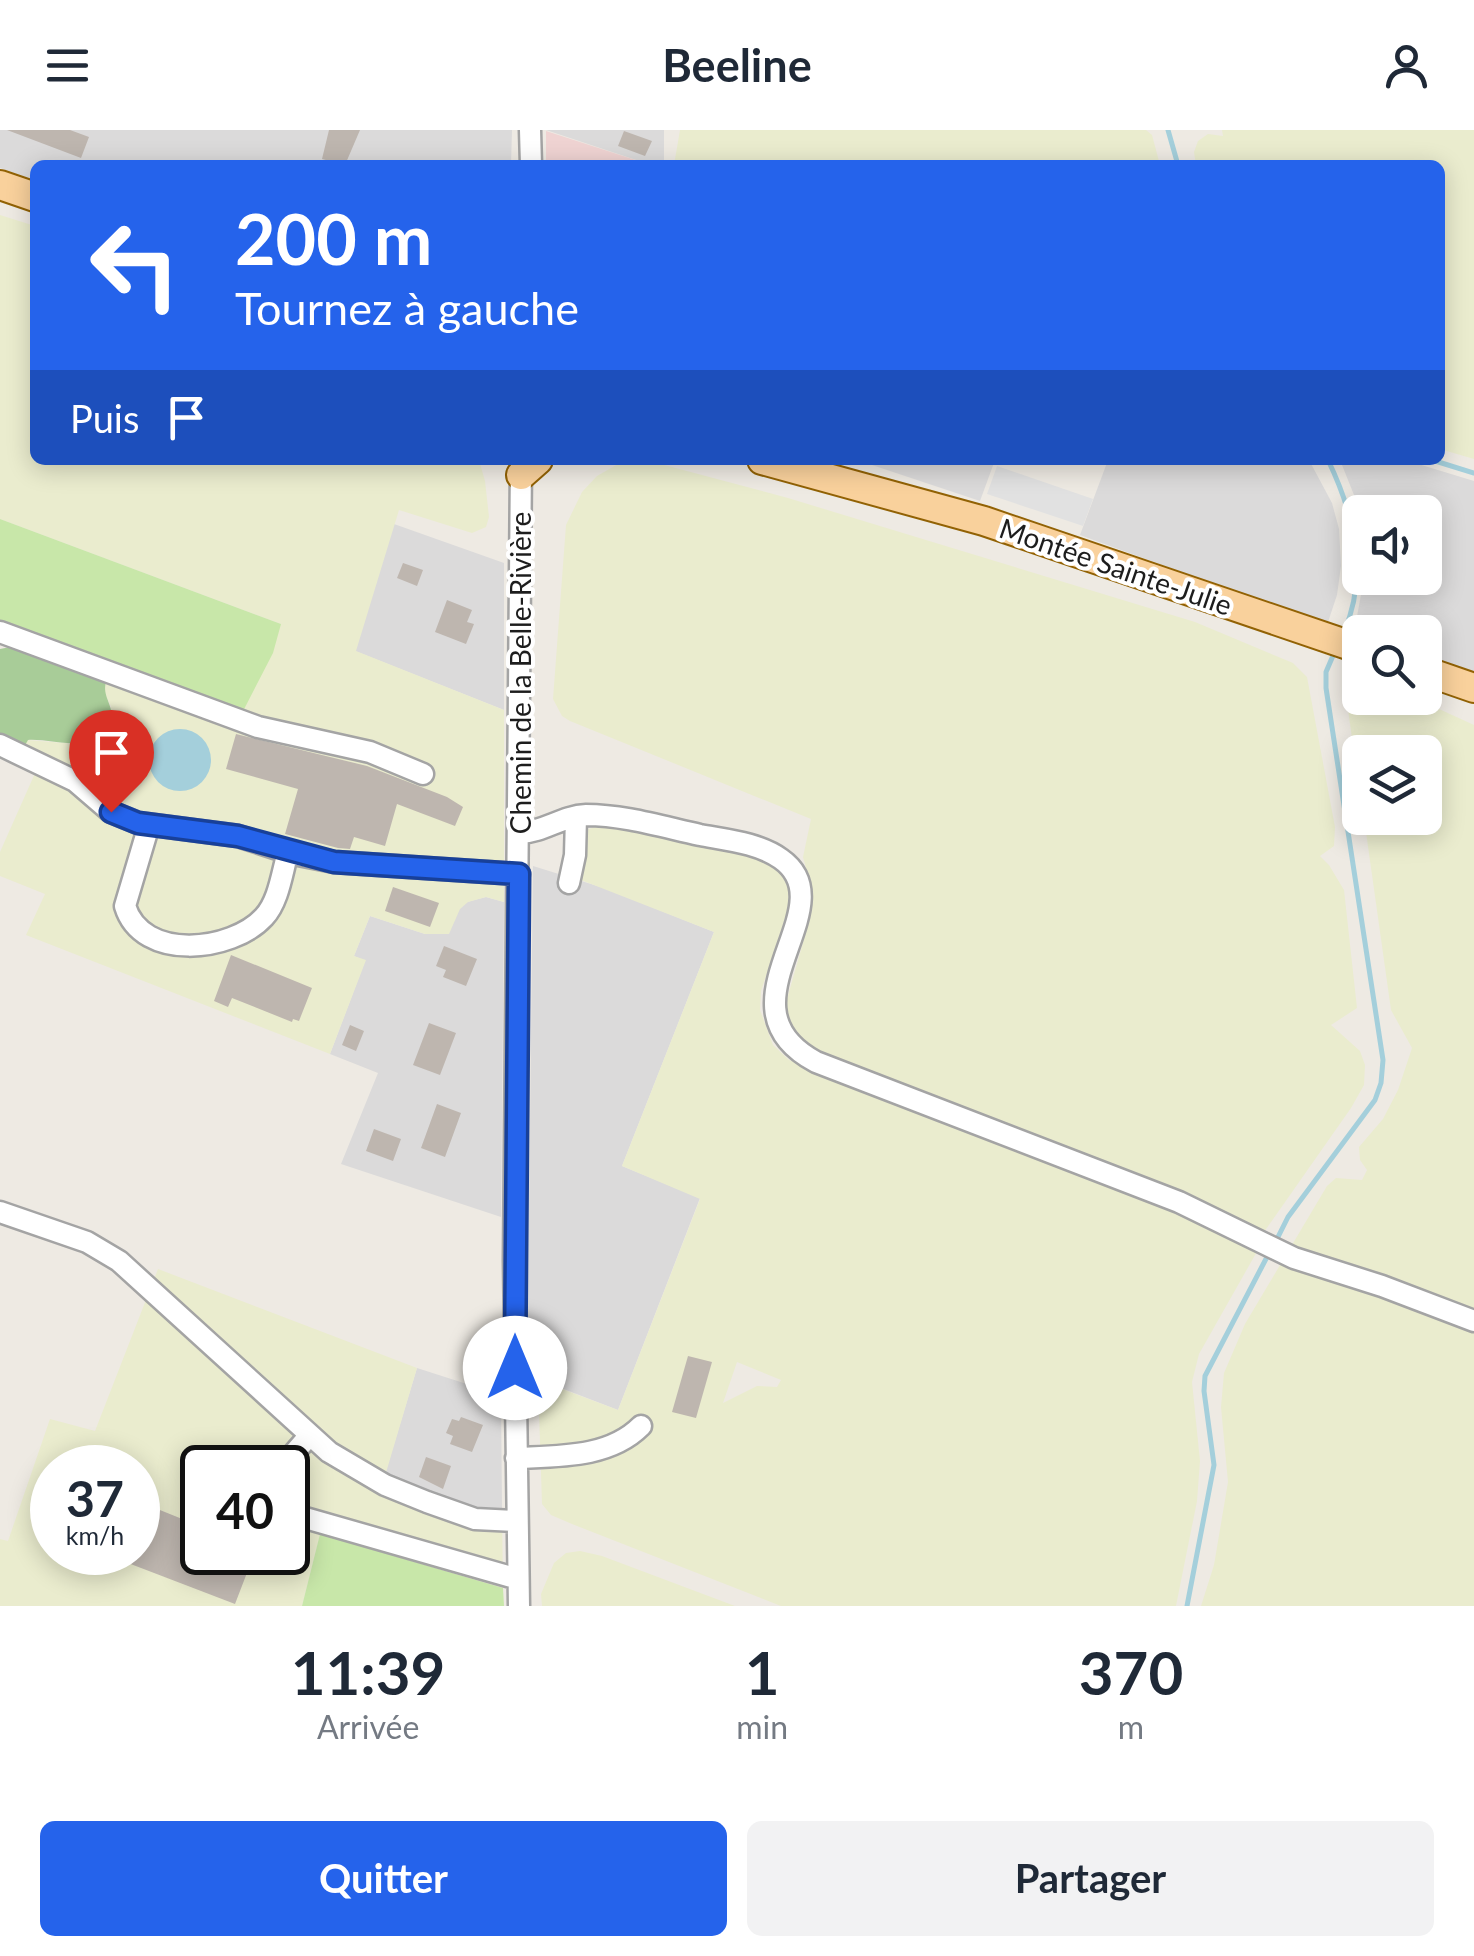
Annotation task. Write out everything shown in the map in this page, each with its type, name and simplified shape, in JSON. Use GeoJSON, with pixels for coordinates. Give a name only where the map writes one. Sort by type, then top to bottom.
{"type":"FeatureCollection","features":[{"type":"Feature","properties":{"kind":"main road"},"geometry":{"type":"LineString","coordinates":[[0,185],[30,195]]}},
{"type":"Feature","properties":{"kind":"main road","name":"Montée Sainte-Julie"},"geometry":{"type":"LineString","coordinates":[[780,465],[984,521],[1342,643]]}},
{"type":"Feature","properties":{"kind":"main road","name":"Montée Sainte-Julie"},"geometry":{"type":"LineString","coordinates":[[808,465],[870,490]]}},
{"type":"Feature","properties":{"kind":"main road"},"geometry":{"type":"LineString","coordinates":[[1442,677],[1474,688]]}},
{"type":"Feature","properties":{"kind":"street"},"geometry":{"type":"LineString","coordinates":[[530,130],[531,160]]}},
{"type":"Feature","properties":{"kind":"street","name":"Chemin de la Belle-Rivière"},"geometry":{"type":"LineString","coordinates":[[519,1606],[514,1244],[527,465]]}},
{"type":"Feature","properties":{"kind":"street"},"geometry":{"type":"LineString","coordinates":[[0,632],[258,728],[370,752],[423,774]]}},
{"type":"Feature","properties":{"kind":"street"},"geometry":{"type":"LineString","coordinates":[[0,745],[75,781],[122,818],[149,825],[238,836],[334,862],[519,874]]}},
{"type":"Feature","properties":{"kind":"street"},"geometry":{"type":"LineString","coordinates":[[569,884],[576,817]]}},
{"type":"Feature","properties":{"kind":"street"},"geometry":{"type":"LineString","coordinates":[[520,833],[540,831],[576,817],[628,820],[768,852],[787,864],[799,884],[799,907],[778,977],[774,1012],[782,1035],[796,1051],[1179,1202],[1294,1258],[1474,1321]]}},
{"type":"Feature","properties":{"kind":"street"},"geometry":{"type":"LineString","coordinates":[[149,825],[126,906],[128,917],[137,926],[170,944],[213,943],[254,927],[269,912],[288,852]]}},
{"type":"Feature","properties":{"kind":"street"},"geometry":{"type":"LineString","coordinates":[[0,1212],[87,1242],[120,1262],[309,1436],[372,1478],[475,1520],[517,1521]]}},
{"type":"Feature","properties":{"kind":"street"},"geometry":{"type":"LineString","coordinates":[[516,1458],[606,1448],[629,1437],[640,1426]]}},
{"type":"Feature","properties":{"kind":"street"},"geometry":{"type":"LineString","coordinates":[[301,1445],[309,1436]]}},
{"type":"Feature","properties":{"kind":"street"},"geometry":{"type":"LineString","coordinates":[[310,1519],[518,1579]]}},
{"type":"Feature","properties":{"kind":"shaded area"},"geometry":{"type":"Polygon","coordinates":[[[0,130],[512,130],[511,160],[30,160],[30,178],[0,168],[0,130]]]}},
{"type":"Feature","properties":{"kind":"shaded area"},"geometry":{"type":"Polygon","coordinates":[[[546,130],[664,130],[664,160],[636,160],[546,130]]]}},
{"type":"Feature","properties":{"kind":"shaded area"},"geometry":{"type":"Polygon","coordinates":[[[546,131],[636,160],[546,160],[546,131]]]}},
{"type":"Feature","properties":{"kind":"shaded area"},"geometry":{"type":"Polygon","coordinates":[[[872,465],[993,465],[980,501],[872,465]]]}},
{"type":"Feature","properties":{"kind":"shaded area"},"geometry":{"type":"Polygon","coordinates":[[[1106,465],[1312,465],[1332,503],[1339,529],[1341,566],[1337,595],[1327,625],[1080,535],[1106,465]]]}},
{"type":"Feature","properties":{"kind":"shaded area"},"geometry":{"type":"Polygon","coordinates":[[[1342,465],[1421,465],[1474,481],[1474,675],[1442,664],[1442,615],[1357,615],[1361,595],[1442,595],[1442,495],[1354,495],[1342,465]]]}},
{"type":"Feature","properties":{"kind":"shaded area"},"geometry":{"type":"Polygon","coordinates":[[[997,466],[1093,499],[1083,526],[987,494],[997,466]]]}},
{"type":"Feature","properties":{"kind":"shaded area"},"geometry":{"type":"Polygon","coordinates":[[[394,524],[504,563],[504,710],[355,651],[394,524]]]}},
{"type":"Feature","properties":{"kind":"shaded area"},"geometry":{"type":"Polygon","coordinates":[[[533,866],[604,888],[714,932],[622,1166],[700,1198],[618,1410],[527,1375],[533,866]]]}},
{"type":"Feature","properties":{"kind":"shaded area"},"geometry":{"type":"Polygon","coordinates":[[[486,897],[504,902],[501,1217],[341,1164],[378,1073],[330,1054],[365,961],[354,956],[370,916],[425,934],[467,902],[486,897]]]}},
{"type":"Feature","properties":{"kind":"shaded area"},"geometry":{"type":"Polygon","coordinates":[[[417,1368],[501,1395],[502,1509],[496,1513],[384,1477],[417,1368]]]}},
{"type":"Feature","properties":{"kind":"green space"},"geometry":{"type":"Polygon","coordinates":[[[680,130],[1146,130],[1152,135],[1159,160],[675,160],[680,130]]]}},
{"type":"Feature","properties":{"kind":"green space"},"geometry":{"type":"Polygon","coordinates":[[[1222,130],[1474,130],[1474,459],[1445,450],[1445,160],[1195,160],[1198,141],[1208,134],[1223,136],[1222,130]]]}},
{"type":"Feature","properties":{"kind":"green space"},"geometry":{"type":"Polygon","coordinates":[[[0,215],[30,224],[30,465],[480,465],[489,517],[486,527],[472,533],[399,510],[356,651],[504,710],[504,902],[486,897],[468,902],[460,909],[449,934],[425,934],[370,916],[354,956],[366,960],[330,1054],[26,935],[45,894],[0,876],[0,852],[36,771],[18,761],[27,740],[89,745],[111,707],[103,689],[111,668],[281,624],[0,519],[0,215]]]}},
{"type":"Feature","properties":{"kind":"green space"},"geometry":{"type":"Polygon","coordinates":[[[616,465],[664,465],[788,498],[1195,622],[1293,663],[1307,677],[1335,827],[1334,846],[1320,856],[1344,890],[1357,1008],[1331,1025],[1360,1051],[1365,1065],[1364,1085],[1264,1232],[1204,1203],[824,1056],[804,1043],[791,1026],[785,1006],[810,918],[810,882],[803,857],[811,819],[570,721],[562,716],[553,699],[566,525],[582,492],[597,476],[616,465]]]}},
{"type":"Feature","properties":{"kind":"green space"},"geometry":{"type":"Polygon","coordinates":[[[0,519],[281,624],[273,653],[240,717],[0,628],[0,519]]]}},
{"type":"Feature","properties":{"kind":"green space"},"geometry":{"type":"Polygon","coordinates":[[[20,645],[107,679],[112,716],[104,738],[81,744],[28,740],[23,749],[0,739],[0,649],[20,645]]]}},
{"type":"Feature","properties":{"kind":"green space"},"geometry":{"type":"Polygon","coordinates":[[[1442,710],[1474,725],[1474,1606],[1201,1606],[1214,1565],[1228,1482],[1221,1407],[1224,1373],[1245,1324],[1327,1186],[1336,1178],[1362,1180],[1367,1170],[1360,1160],[1359,1147],[1383,1119],[1412,1048],[1391,1010],[1366,835],[1442,835],[1442,735],[1352,735],[1349,715],[1442,715],[1442,710]]]}},
{"type":"Feature","properties":{"kind":"green space"},"geometry":{"type":"Polygon","coordinates":[[[625,827],[762,860],[777,869],[791,900],[761,991],[760,1010],[773,1045],[789,1060],[1176,1209],[1259,1248],[1199,1354],[1192,1382],[1200,1461],[1197,1501],[1176,1606],[781,1606],[572,1524],[551,1515],[542,1504],[538,1380],[618,1410],[700,1199],[622,1166],[714,932],[581,880],[583,831],[625,827]],[[737,1362],[723,1403],[757,1386],[777,1387],[781,1380],[737,1362]]]}},
{"type":"Feature","properties":{"kind":"green space"},"geometry":{"type":"Polygon","coordinates":[[[158,1269],[417,1368],[385,1476],[444,1503],[496,1513],[502,1509],[503,1588],[320,1534],[310,1574],[310,1445],[180,1445],[180,1575],[310,1575],[302,1606],[0,1606],[0,1539],[8,1541],[30,1477],[30,1575],[160,1575],[160,1445],[41,1445],[50,1419],[95,1431],[158,1269]]]}},
{"type":"Feature","properties":{"kind":"green space"},"geometry":{"type":"Polygon","coordinates":[[[320,1534],[503,1588],[504,1606],[302,1606],[320,1534]]]}},
{"type":"Feature","properties":{"kind":"green space"},"geometry":{"type":"Polygon","coordinates":[[[580,1551],[735,1606],[542,1606],[541,1594],[554,1563],[566,1553],[580,1551]]]}},
{"type":"Feature","properties":{"kind":"water"},"geometry":{"type":"Polygon","coordinates":[[[180,729],[202,738],[211,760],[202,782],[180,791],[158,782],[149,760],[158,738],[180,729]]]}},
{"type":"Feature","properties":{"kind":"building"},"geometry":{"type":"Polygon","coordinates":[[[7,130],[70,130],[89,137],[81,158],[7,130]]]}},
{"type":"Feature","properties":{"kind":"building"},"geometry":{"type":"Polygon","coordinates":[[[329,130],[360,130],[347,160],[322,159],[329,130]]]}},
{"type":"Feature","properties":{"kind":"building"},"geometry":{"type":"Polygon","coordinates":[[[624,131],[652,141],[645,156],[618,146],[624,131]]]}},
{"type":"Feature","properties":{"kind":"building"},"geometry":{"type":"Polygon","coordinates":[[[403,563],[423,570],[417,586],[397,578],[403,563]]]}},
{"type":"Feature","properties":{"kind":"building"},"geometry":{"type":"Polygon","coordinates":[[[447,600],[472,610],[467,622],[474,624],[466,644],[435,632],[447,600]]]}},
{"type":"Feature","properties":{"kind":"building"},"geometry":{"type":"Polygon","coordinates":[[[236,734],[367,766],[463,807],[455,826],[397,804],[385,846],[354,837],[350,849],[338,848],[285,834],[298,789],[226,769],[236,734]]]}},
{"type":"Feature","properties":{"kind":"building"},"geometry":{"type":"Polygon","coordinates":[[[393,887],[439,903],[430,927],[385,911],[393,887]]]}},
{"type":"Feature","properties":{"kind":"building"},"geometry":{"type":"Polygon","coordinates":[[[444,946],[477,959],[466,986],[443,977],[446,970],[436,966],[444,946]]]}},
{"type":"Feature","properties":{"kind":"building"},"geometry":{"type":"Polygon","coordinates":[[[231,955],[312,988],[299,1021],[292,1022],[232,998],[228,1007],[214,1001],[231,955]]]}},
{"type":"Feature","properties":{"kind":"building"},"geometry":{"type":"Polygon","coordinates":[[[429,1023],[456,1033],[440,1075],[413,1065],[429,1023]]]}},
{"type":"Feature","properties":{"kind":"building"},"geometry":{"type":"Polygon","coordinates":[[[350,1025],[364,1031],[356,1051],[342,1045],[350,1025]]]}},
{"type":"Feature","properties":{"kind":"building"},"geometry":{"type":"Polygon","coordinates":[[[437,1104],[461,1113],[445,1157],[421,1148],[437,1104]]]}},
{"type":"Feature","properties":{"kind":"building"},"geometry":{"type":"Polygon","coordinates":[[[374,1129],[401,1139],[393,1161],[366,1151],[374,1129]]]}},
{"type":"Feature","properties":{"kind":"building"},"geometry":{"type":"Polygon","coordinates":[[[688,1356],[712,1362],[696,1418],[672,1412],[688,1356]]]}},
{"type":"Feature","properties":{"kind":"building"},"geometry":{"type":"Polygon","coordinates":[[[461,1417],[483,1425],[472,1452],[450,1444],[453,1436],[446,1433],[452,1419],[459,1421],[461,1417]]]}},
{"type":"Feature","properties":{"kind":"building"},"geometry":{"type":"Polygon","coordinates":[[[426,1457],[451,1466],[443,1489],[419,1477],[426,1457]]]}},
{"type":"Feature","properties":{"kind":"building"},"geometry":{"type":"Polygon","coordinates":[[[160,1510],[180,1518],[180,1575],[246,1575],[235,1604],[159,1575],[160,1510]]]}},
{"type":"Feature","properties":{"kind":"waterway"},"geometry":{"type":"LineString","coordinates":[[1168,130],[1177,160]]}},
{"type":"Feature","properties":{"kind":"waterway"},"geometry":{"type":"LineString","coordinates":[[1445,464],[1474,473]]}},
{"type":"Feature","properties":{"kind":"waterway"},"geometry":{"type":"LineString","coordinates":[[1330,465],[1345,502],[1355,544],[1356,588],[1350,615]]}},
{"type":"Feature","properties":{"kind":"waterway"},"geometry":{"type":"LineString","coordinates":[[1277,1239],[1288,1217],[1375,1100],[1381,1083],[1383,1060],[1326,688],[1326,672],[1335,651]]}},
{"type":"Feature","properties":{"kind":"waterway"},"geometry":{"type":"LineString","coordinates":[[1187,1606],[1214,1465],[1205,1376],[1268,1255]]}},
{"type":"Feature","properties":{"kind":"route"},"geometry":{"type":"LineString","coordinates":[[111,812],[138,823],[238,836],[334,862],[519,874],[515,1368]]}}]}
